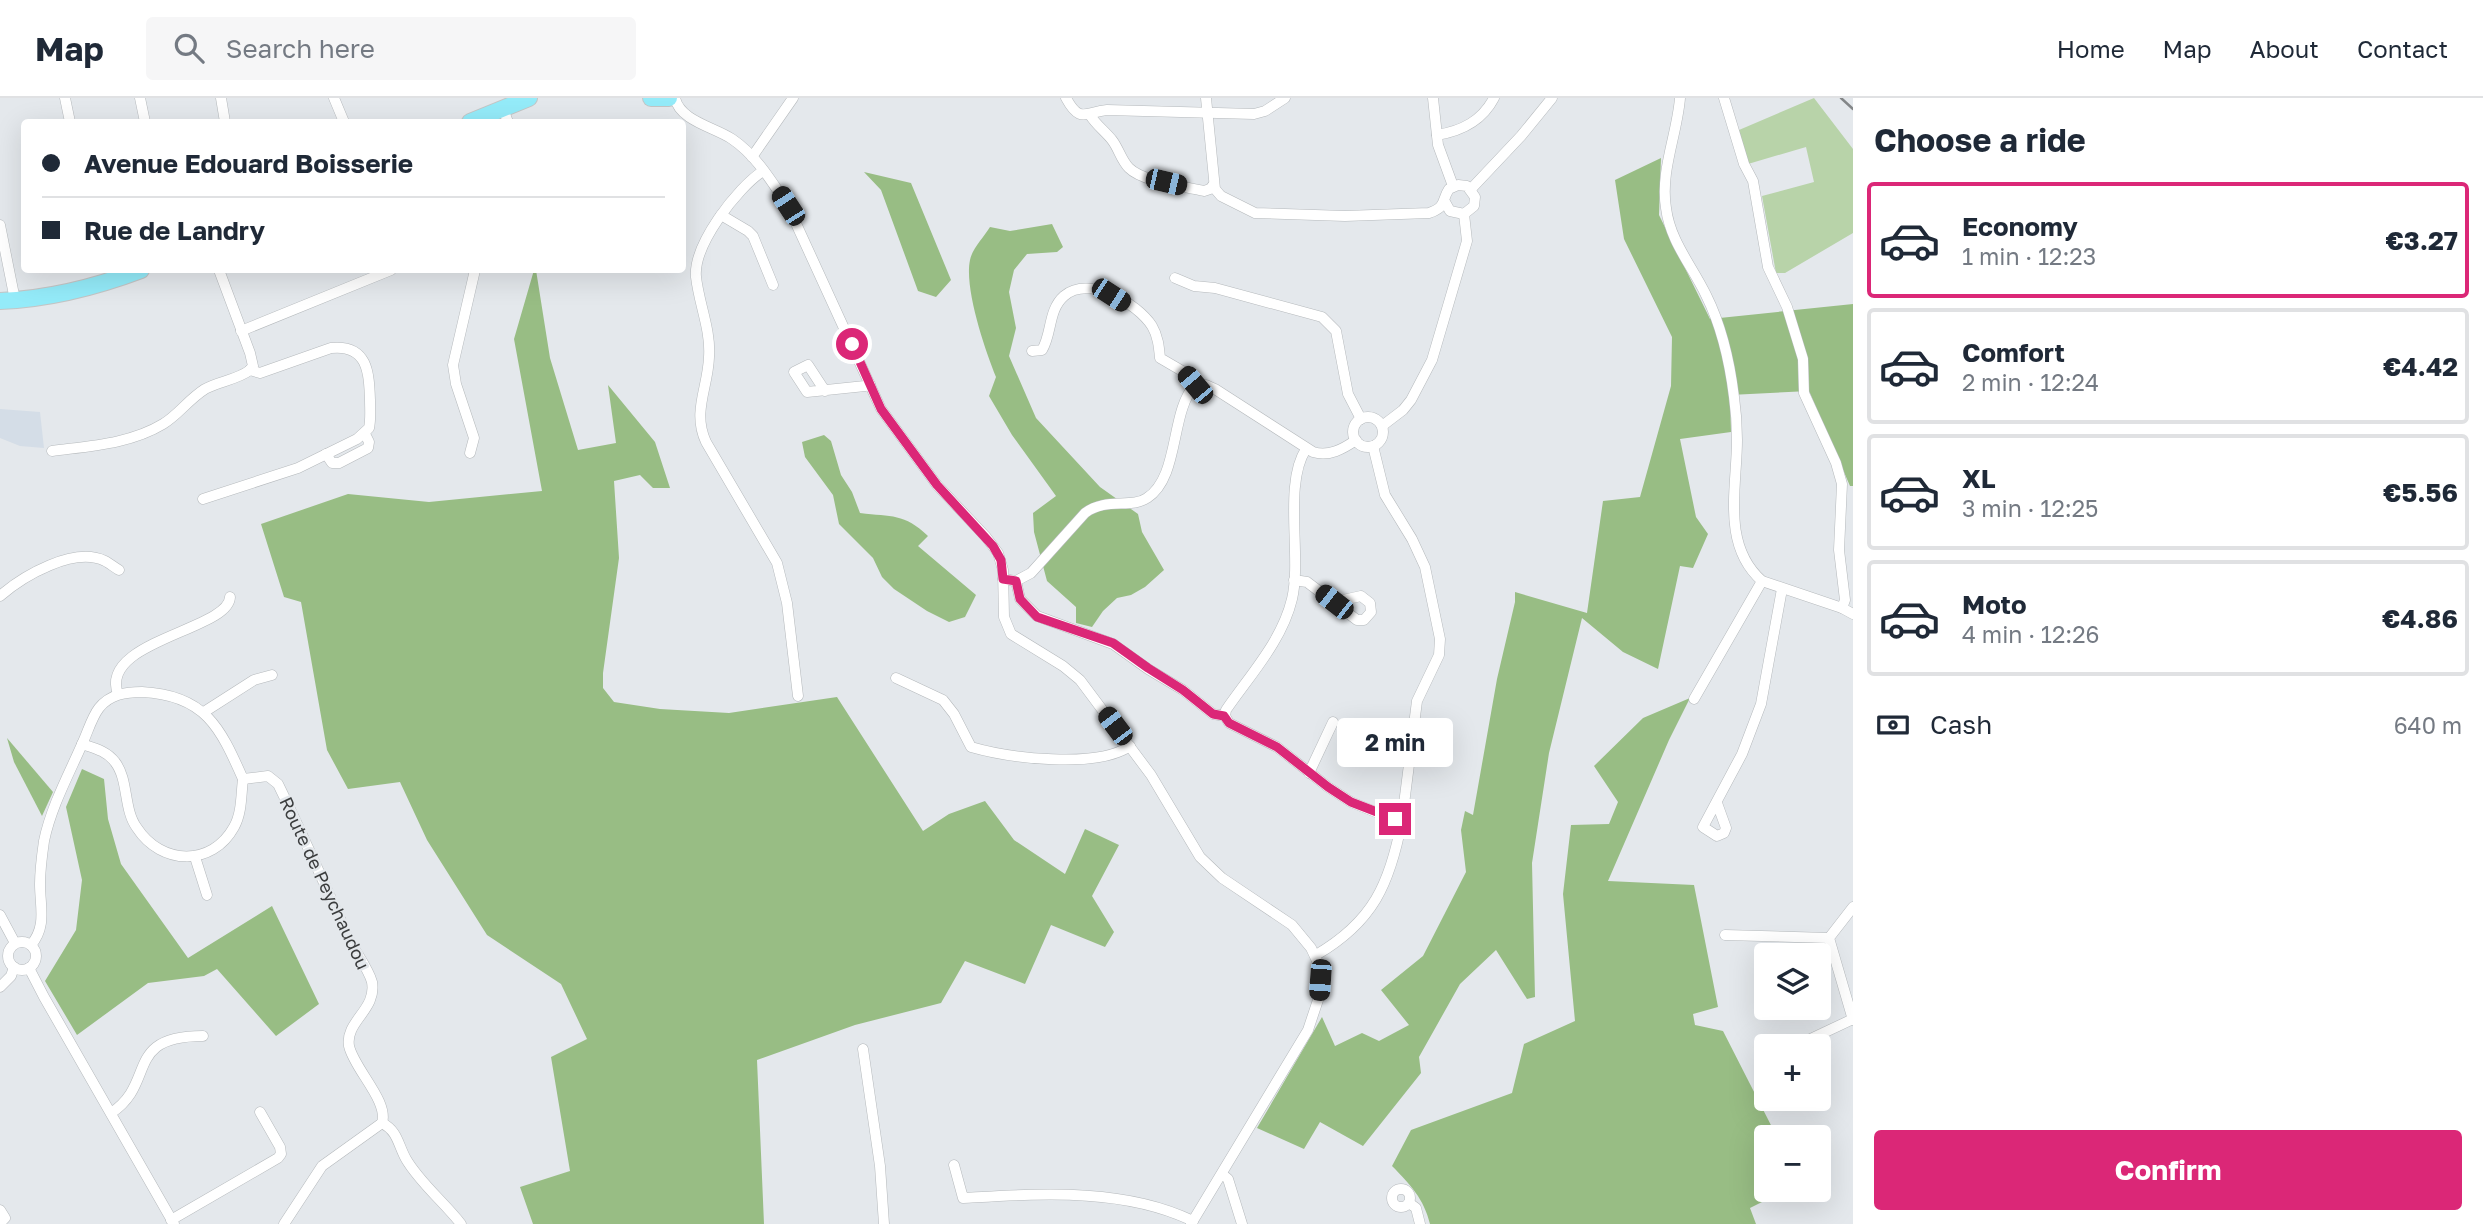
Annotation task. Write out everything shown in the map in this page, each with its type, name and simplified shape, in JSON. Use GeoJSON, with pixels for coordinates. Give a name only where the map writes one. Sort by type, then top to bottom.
{"type":"FeatureCollection","features":[{"type":"Feature","properties":{"kind":"main road"},"geometry":{"type":"LineString","coordinates":[[488,119],[506,116],[529,98]]}},
{"type":"Feature","properties":{"kind":"main road"},"geometry":{"type":"LineString","coordinates":[[651,98],[669,98]]}},
{"type":"Feature","properties":{"kind":"main road"},"geometry":{"type":"LineString","coordinates":[[7,300],[53,295],[100,277],[123,273]]}},
{"type":"Feature","properties":{"kind":"street"},"geometry":{"type":"LineString","coordinates":[[65,98],[69,119]]}},
{"type":"Feature","properties":{"kind":"street"},"geometry":{"type":"LineString","coordinates":[[140,98],[144,119]]}},
{"type":"Feature","properties":{"kind":"street"},"geometry":{"type":"LineString","coordinates":[[221,98],[224,119]]}},
{"type":"Feature","properties":{"kind":"street"},"geometry":{"type":"LineString","coordinates":[[334,98],[343,119]]}},
{"type":"Feature","properties":{"kind":"street"},"geometry":{"type":"LineString","coordinates":[[675,98],[681,111],[734,140],[752,157],[788,206],[881,409],[937,485],[993,546],[1001,560],[1004,617],[1011,634],[1063,666],[1080,680],[1151,775],[1200,857],[1222,878],[1292,925],[1316,955],[1320,980],[1319,996],[1308,1030],[1192,1222],[1158,1207],[1095,1197],[963,1198],[954,1165]]}},
{"type":"Feature","properties":{"kind":"street"},"geometry":{"type":"LineString","coordinates":[[752,157],[793,98]]}},
{"type":"Feature","properties":{"kind":"street"},"geometry":{"type":"LineString","coordinates":[[1066,98],[1075,112],[1084,116],[1107,110],[1260,113],[1285,98]]}},
{"type":"Feature","properties":{"kind":"street"},"geometry":{"type":"LineString","coordinates":[[1206,98],[1215,190],[1255,213],[1345,216],[1429,213],[1438,210],[1453,186],[1462,185],[1471,189],[1475,197],[1474,206],[1464,214]]}},
{"type":"Feature","properties":{"kind":"street"},"geometry":{"type":"LineString","coordinates":[[1433,98],[1437,135],[1453,186]]}},
{"type":"Feature","properties":{"kind":"street"},"geometry":{"type":"LineString","coordinates":[[1437,135],[1462,129],[1472,123],[1488,109],[1494,98]]}},
{"type":"Feature","properties":{"kind":"street"},"geometry":{"type":"LineString","coordinates":[[1471,189],[1521,136],[1552,98]]}},
{"type":"Feature","properties":{"kind":"street"},"geometry":{"type":"LineString","coordinates":[[1680,98],[1665,182],[1665,207],[1681,252],[1708,298],[1718,327],[1734,397],[1737,440],[1733,485],[1734,522],[1741,554],[1753,573],[1762,581],[1853,614]]}},
{"type":"Feature","properties":{"kind":"street"},"geometry":{"type":"LineString","coordinates":[[1724,98],[1744,164],[1753,181],[1768,267],[1787,307],[1803,359],[1804,393],[1836,463],[1842,484],[1839,550],[1845,600],[1842,608]]}},
{"type":"Feature","properties":{"kind":"street"},"geometry":{"type":"LineString","coordinates":[[1090,115],[1095,124],[1110,137],[1133,172],[1147,178],[1203,191],[1210,190],[1214,184]]}},
{"type":"Feature","properties":{"kind":"street"},"geometry":{"type":"LineString","coordinates":[[763,171],[732,199],[696,261],[696,280],[710,348],[699,426],[777,564],[787,603],[798,696]]}},
{"type":"Feature","properties":{"kind":"street"},"geometry":{"type":"LineString","coordinates":[[1445,202],[1450,211],[1464,214]]}},
{"type":"Feature","properties":{"kind":"street"},"geometry":{"type":"LineString","coordinates":[[1382,426],[1403,410],[1411,400],[1432,359],[1467,240],[1464,214]]}},
{"type":"Feature","properties":{"kind":"street"},"geometry":{"type":"LineString","coordinates":[[721,215],[753,236],[773,285]]}},
{"type":"Feature","properties":{"kind":"street"},"geometry":{"type":"LineString","coordinates":[[0,225],[7,300]]}},
{"type":"Feature","properties":{"kind":"street"},"geometry":{"type":"LineString","coordinates":[[220,273],[253,363],[250,370]]}},
{"type":"Feature","properties":{"kind":"street"},"geometry":{"type":"LineString","coordinates":[[242,331],[384,273]]}},
{"type":"Feature","properties":{"kind":"street"},"geometry":{"type":"LineString","coordinates":[[470,453],[474,438],[456,384],[453,365],[474,273]]}},
{"type":"Feature","properties":{"kind":"street"},"geometry":{"type":"LineString","coordinates":[[1175,278],[1194,286],[1215,288],[1317,315],[1326,320],[1336,331],[1348,394],[1361,419]]}},
{"type":"Feature","properties":{"kind":"street"},"geometry":{"type":"LineString","coordinates":[[1032,351],[1042,350],[1045,346],[1051,319],[1063,297],[1079,288],[1092,288],[1111,295],[1150,324],[1156,333],[1160,358],[1184,372],[1195,385]]}},
{"type":"Feature","properties":{"kind":"street"},"geometry":{"type":"LineString","coordinates":[[52,451],[100,445],[142,434],[165,423],[188,400],[208,387],[250,370],[260,373],[339,347],[355,352],[363,359],[369,373],[370,423],[365,434],[369,442],[368,448],[339,463],[332,463],[326,454],[298,468],[203,499]]}},
{"type":"Feature","properties":{"kind":"street"},"geometry":{"type":"LineString","coordinates":[[825,391],[870,384]]}},
{"type":"Feature","properties":{"kind":"street"},"geometry":{"type":"LineString","coordinates":[[1003,579],[1016,581],[1031,573],[1090,509],[1103,503],[1142,501],[1153,492],[1169,462],[1180,418],[1190,390],[1195,385],[1206,385],[1215,389],[1306,449],[1319,454],[1327,454],[1356,440]]}},
{"type":"Feature","properties":{"kind":"street"},"geometry":{"type":"LineString","coordinates":[[1361,419],[1376,419],[1382,426],[1382,436],[1373,446]]}},
{"type":"Feature","properties":{"kind":"street"},"geometry":{"type":"LineString","coordinates":[[1361,419],[1354,429],[1356,440],[1362,445],[1373,446]]}},
{"type":"Feature","properties":{"kind":"street"},"geometry":{"type":"LineString","coordinates":[[1316,955],[1337,943],[1368,914],[1385,878],[1402,820],[1417,701],[1439,655],[1440,639],[1425,567],[1412,539],[1385,495],[1373,446]]}},
{"type":"Feature","properties":{"kind":"street"},"geometry":{"type":"LineString","coordinates":[[1289,474],[1306,449]]}},
{"type":"Feature","properties":{"kind":"street"},"geometry":{"type":"LineString","coordinates":[[1224,716],[1278,635],[1293,597],[1296,469],[1299,459]]}},
{"type":"Feature","properties":{"kind":"street"},"geometry":{"type":"LineString","coordinates":[[0,596],[29,574],[62,562],[96,558],[118,570]]}},
{"type":"Feature","properties":{"kind":"street"},"geometry":{"type":"LineString","coordinates":[[1294,580],[1307,582],[1334,602]]}},
{"type":"Feature","properties":{"kind":"street"},"geometry":{"type":"LineString","coordinates":[[1016,581],[1020,599],[1037,617],[1113,643],[1183,690],[1213,714],[1224,716],[1229,723],[1277,747],[1351,802],[1402,820]]}},
{"type":"Feature","properties":{"kind":"street"},"geometry":{"type":"LineString","coordinates":[[1694,699],[1762,581]]}},
{"type":"Feature","properties":{"kind":"street"},"geometry":{"type":"LineString","coordinates":[[1717,803],[1742,754],[1761,704],[1782,589]]}},
{"type":"Feature","properties":{"kind":"street"},"geometry":{"type":"LineString","coordinates":[[118,694],[115,686],[117,674],[130,659],[176,633],[222,612],[230,603],[230,597]]}},
{"type":"Feature","properties":{"kind":"street"},"geometry":{"type":"LineString","coordinates":[[204,712],[254,680],[272,675]]}},
{"type":"Feature","properties":{"kind":"street"},"geometry":{"type":"LineString","coordinates":[[897,678],[943,700],[971,747],[987,752],[1025,758],[1097,758],[1130,746]]}},
{"type":"Feature","properties":{"kind":"street"},"geometry":{"type":"LineString","coordinates":[[32,945],[40,935],[42,920],[40,875],[47,830],[82,744],[98,708],[118,694],[134,692],[170,695],[191,703],[204,712],[215,723],[243,779],[240,808],[233,830],[219,845],[195,858],[166,854],[136,828],[118,766],[104,752],[82,744]]}},
{"type":"Feature","properties":{"kind":"street"},"geometry":{"type":"LineString","coordinates":[[1309,773],[1333,722]]}},
{"type":"Feature","properties":{"kind":"street","name":"Route de Peychaudou"},"geometry":{"type":"LineString","coordinates":[[243,779],[268,776],[278,784],[354,950],[371,979],[370,1003],[351,1030],[349,1042],[353,1056],[381,1107],[384,1118],[382,1123],[393,1131],[414,1171],[461,1224]]}},
{"type":"Feature","properties":{"kind":"street"},"geometry":{"type":"LineString","coordinates":[[195,858],[206,895]]}},
{"type":"Feature","properties":{"kind":"street"},"geometry":{"type":"LineString","coordinates":[[1829,939],[1853,908]]}},
{"type":"Feature","properties":{"kind":"street"},"geometry":{"type":"LineString","coordinates":[[0,915],[15,943]]}},
{"type":"Feature","properties":{"kind":"street"},"geometry":{"type":"LineString","coordinates":[[1725,935],[1829,939]]}},
{"type":"Feature","properties":{"kind":"street"},"geometry":{"type":"LineString","coordinates":[[1822,1034],[1853,1020],[1829,939]]}},
{"type":"Feature","properties":{"kind":"street"},"geometry":{"type":"LineString","coordinates":[[15,943],[32,945]]}},
{"type":"Feature","properties":{"kind":"street"},"geometry":{"type":"LineString","coordinates":[[15,943],[8,955],[14,967],[22,970],[29,968],[36,957],[32,945]]}},
{"type":"Feature","properties":{"kind":"street"},"geometry":{"type":"LineString","coordinates":[[0,987],[11,976],[14,967]]}},
{"type":"Feature","properties":{"kind":"street"},"geometry":{"type":"LineString","coordinates":[[29,968],[173,1222],[278,1158],[281,1154],[280,1146],[260,1112]]}},
{"type":"Feature","properties":{"kind":"street"},"geometry":{"type":"LineString","coordinates":[[111,1113],[126,1099],[150,1052],[157,1045],[170,1038],[203,1036]]}},
{"type":"Feature","properties":{"kind":"street"},"geometry":{"type":"LineString","coordinates":[[863,1049],[880,1166],[884,1224]]}},
{"type":"Feature","properties":{"kind":"street"},"geometry":{"type":"LineString","coordinates":[[284,1224],[322,1166],[382,1123]]}},
{"type":"Feature","properties":{"kind":"street"},"geometry":{"type":"LineString","coordinates":[[1222,1174],[1228,1179],[1242,1224]]}},
{"type":"Feature","properties":{"kind":"street"},"geometry":{"type":"LineString","coordinates":[[1409,1203],[1416,1208],[1420,1224]]}},
{"type":"Feature","properties":{"kind":"street"},"geometry":{"type":"LineString","coordinates":[[0,1210],[5,1218],[0,1223]]}},
{"type":"Feature","properties":{"kind":"shaded area"},"geometry":{"type":"Polygon","coordinates":[[[0,409],[40,412],[44,448],[20,446],[0,438],[0,409]]]}},
{"type":"Feature","properties":{"kind":"green space"},"geometry":{"type":"Polygon","coordinates":[[[1814,98],[1853,149],[1853,233],[1785,273],[1776,273],[1762,196],[1814,182],[1806,147],[1748,164],[1739,130],[1814,98]]]}},
{"type":"Feature","properties":{"kind":"green space"},"geometry":{"type":"Polygon","coordinates":[[[1661,158],[1659,215],[1710,319],[1853,304],[1853,486],[1850,486],[1809,391],[1730,395],[1731,432],[1680,439],[1696,517],[1708,534],[1693,568],[1680,566],[1658,669],[1623,652],[1582,618],[1549,753],[1532,863],[1535,997],[1527,999],[1496,950],[1460,984],[1419,1057],[1421,1073],[1363,1146],[1320,1122],[1304,1149],[1257,1128],[1322,1017],[1335,1046],[1362,1033],[1379,1041],[1409,1025],[1381,990],[1423,956],[1466,872],[1461,830],[1465,811],[1473,815],[1515,592],[1587,613],[1603,501],[1640,497],[1671,386],[1672,337],[1624,239],[1615,180],[1661,158]]]}},
{"type":"Feature","properties":{"kind":"green space"},"geometry":{"type":"Polygon","coordinates":[[[864,172],[911,183],[951,280],[936,297],[918,291],[881,190],[864,172]]]}},
{"type":"Feature","properties":{"kind":"green space"},"geometry":{"type":"Polygon","coordinates":[[[1052,224],[1063,247],[1057,252],[1027,254],[1014,270],[1009,292],[1016,328],[1009,356],[1036,418],[1100,487],[1138,514],[1142,532],[1164,570],[1145,587],[1131,595],[1117,598],[1103,611],[1092,627],[1076,623],[1076,607],[1047,581],[1034,532],[1033,513],[1056,496],[1012,435],[989,396],[996,377],[981,335],[970,286],[971,256],[990,227],[1010,231],[1052,224]]]}},
{"type":"Feature","properties":{"kind":"green space"},"geometry":{"type":"Polygon","coordinates":[[[533,273],[536,273],[550,358],[578,450],[616,443],[608,385],[655,442],[670,488],[653,488],[640,475],[614,481],[619,558],[603,688],[614,702],[660,709],[729,713],[837,697],[923,831],[949,814],[985,801],[1014,840],[1065,874],[1085,829],[1119,845],[1092,896],[1114,932],[1105,947],[1051,925],[1025,984],[965,961],[941,1003],[855,1025],[757,1060],[764,1224],[533,1224],[520,1187],[570,1171],[551,1057],[587,1039],[561,984],[487,935],[427,840],[400,782],[348,789],[327,750],[301,602],[284,597],[261,524],[348,494],[429,502],[542,491],[514,339],[533,273]]]}},
{"type":"Feature","properties":{"kind":"green space"},"geometry":{"type":"Polygon","coordinates":[[[824,435],[831,441],[841,475],[852,492],[860,513],[897,517],[912,523],[928,536],[918,546],[976,595],[965,617],[949,622],[894,589],[882,577],[873,558],[839,524],[833,495],[805,457],[802,442],[824,435]]]}},
{"type":"Feature","properties":{"kind":"green space"},"geometry":{"type":"Polygon","coordinates":[[[1690,698],[1608,881],[1694,885],[1718,1007],[1693,1014],[1695,1025],[1723,1031],[1754,1092],[1754,1111],[1764,1111],[1771,1125],[1754,1125],[1754,1202],[1762,1202],[1750,1208],[1756,1224],[1430,1224],[1415,1192],[1392,1166],[1411,1130],[1512,1093],[1524,1044],[1575,1021],[1563,894],[1571,825],[1609,824],[1618,802],[1594,766],[1643,718],[1690,698]]]}},
{"type":"Feature","properties":{"kind":"green space"},"geometry":{"type":"Polygon","coordinates":[[[7,738],[53,792],[42,816],[14,762],[7,738]]]}},
{"type":"Feature","properties":{"kind":"green space"},"geometry":{"type":"Polygon","coordinates":[[[82,769],[104,779],[108,819],[121,864],[188,958],[272,906],[319,1004],[276,1036],[217,969],[204,976],[148,983],[77,1035],[45,981],[76,930],[82,880],[66,807],[82,769]]]}},
{"type":"Feature","properties":{"kind":"railway"},"geometry":{"type":"LineString","coordinates":[[1841,98],[1853,109]]}},
{"type":"Feature","properties":{"kind":"route"},"geometry":{"type":"LineString","coordinates":[[852,344],[881,409],[937,485],[993,546],[1001,560],[1003,579],[1016,581],[1020,599],[1031,613],[1113,643],[1183,690],[1213,714],[1224,716],[1229,723],[1277,747],[1351,802],[1395,819]]}}]}
